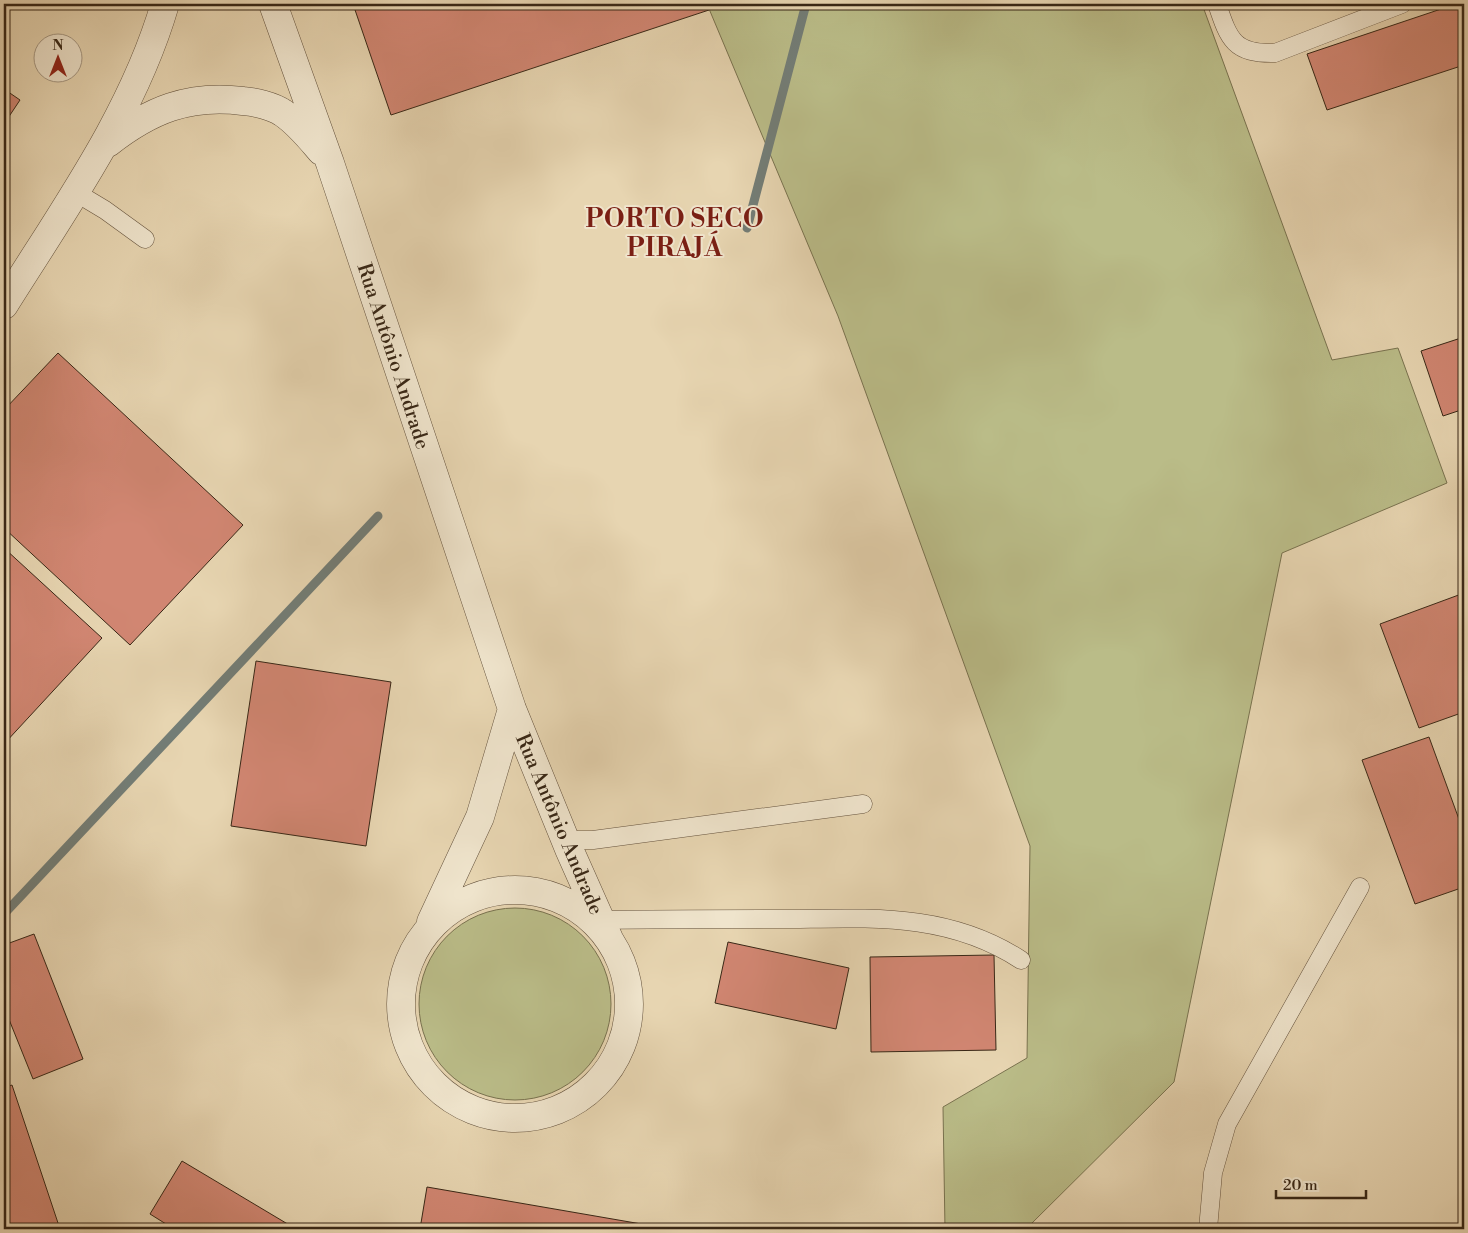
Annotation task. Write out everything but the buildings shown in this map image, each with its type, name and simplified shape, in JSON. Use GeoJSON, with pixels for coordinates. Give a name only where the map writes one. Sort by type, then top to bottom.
{"type":"FeatureCollection","features":[{"type":"Feature","properties":{"kind":"street"},"geometry":{"type":"LineString","coordinates":[[4,305],[103,147],[133,88],[158,29],[165,4]]}},
{"type":"Feature","properties":{"kind":"street","name":"Rua Antônio Andrade"},"geometry":{"type":"LineString","coordinates":[[273,4],[330,163],[512,709],[565,840],[626,974],[630,1013],[620,1051],[615,1059],[598,1083],[567,1107],[529,1118],[490,1116],[453,1101],[424,1074],[405,1040],[400,1001],[408,963],[428,929],[480,816],[512,709]]}},
{"type":"Feature","properties":{"kind":"street"},"geometry":{"type":"LineString","coordinates":[[103,147],[132,124],[158,110],[190,101],[221,98],[252,102],[281,112],[306,133],[330,163]]}},
{"type":"Feature","properties":{"kind":"street"},"geometry":{"type":"LineString","coordinates":[[428,929],[458,904],[489,893],[521,890],[552,896],[582,911],[605,929]]}},
{"type":"Feature","properties":{"kind":"lane"},"geometry":{"type":"LineString","coordinates":[[1217,4],[1225,28],[1238,46],[1254,54],[1275,53],[1402,4]]}},
{"type":"Feature","properties":{"kind":"lane"},"geometry":{"type":"LineString","coordinates":[[74,192],[106,210],[145,239]]}},
{"type":"Feature","properties":{"kind":"lane"},"geometry":{"type":"LineString","coordinates":[[565,840],[593,840],[863,804]]}},
{"type":"Feature","properties":{"kind":"lane"},"geometry":{"type":"LineString","coordinates":[[1208,1229],[1213,1173],[1227,1124],[1360,887]]}},
{"type":"Feature","properties":{"kind":"lane"},"geometry":{"type":"LineString","coordinates":[[605,929],[867,919],[913,921],[961,930],[997,944],[1021,960]]}},
{"type":"Feature","properties":{"kind":"green space"},"geometry":{"type":"Polygon","coordinates":[[[707,4],[1202,4],[1332,360],[1398,348],[1447,483],[1282,553],[1174,1082],[1026,1229],[945,1229],[943,1107],[1027,1058],[1030,846],[838,316],[707,4]]]}},
{"type":"Feature","properties":{"kind":"green space"},"geometry":{"type":"Polygon","coordinates":[[[515,908],[543,912],[568,924],[583,936],[595,951],[607,976],[611,1004],[607,1032],[595,1057],[583,1072],[568,1084],[543,1096],[515,1100],[487,1096],[462,1084],[447,1072],[435,1057],[423,1032],[419,1004],[423,976],[435,951],[447,936],[462,924],[487,912],[515,908]]]}},
{"type":"Feature","properties":{"kind":"waterway"},"geometry":{"type":"LineString","coordinates":[[747,228],[806,4]]}},
{"type":"Feature","properties":{"kind":"waterway"},"geometry":{"type":"LineString","coordinates":[[4,914],[378,516]]}},
{"type":"Feature","properties":{"kind":"district","name":"PORTO SECO PIRAJÁ"},"geometry":{"type":"Point","coordinates":[675,232]}}]}
